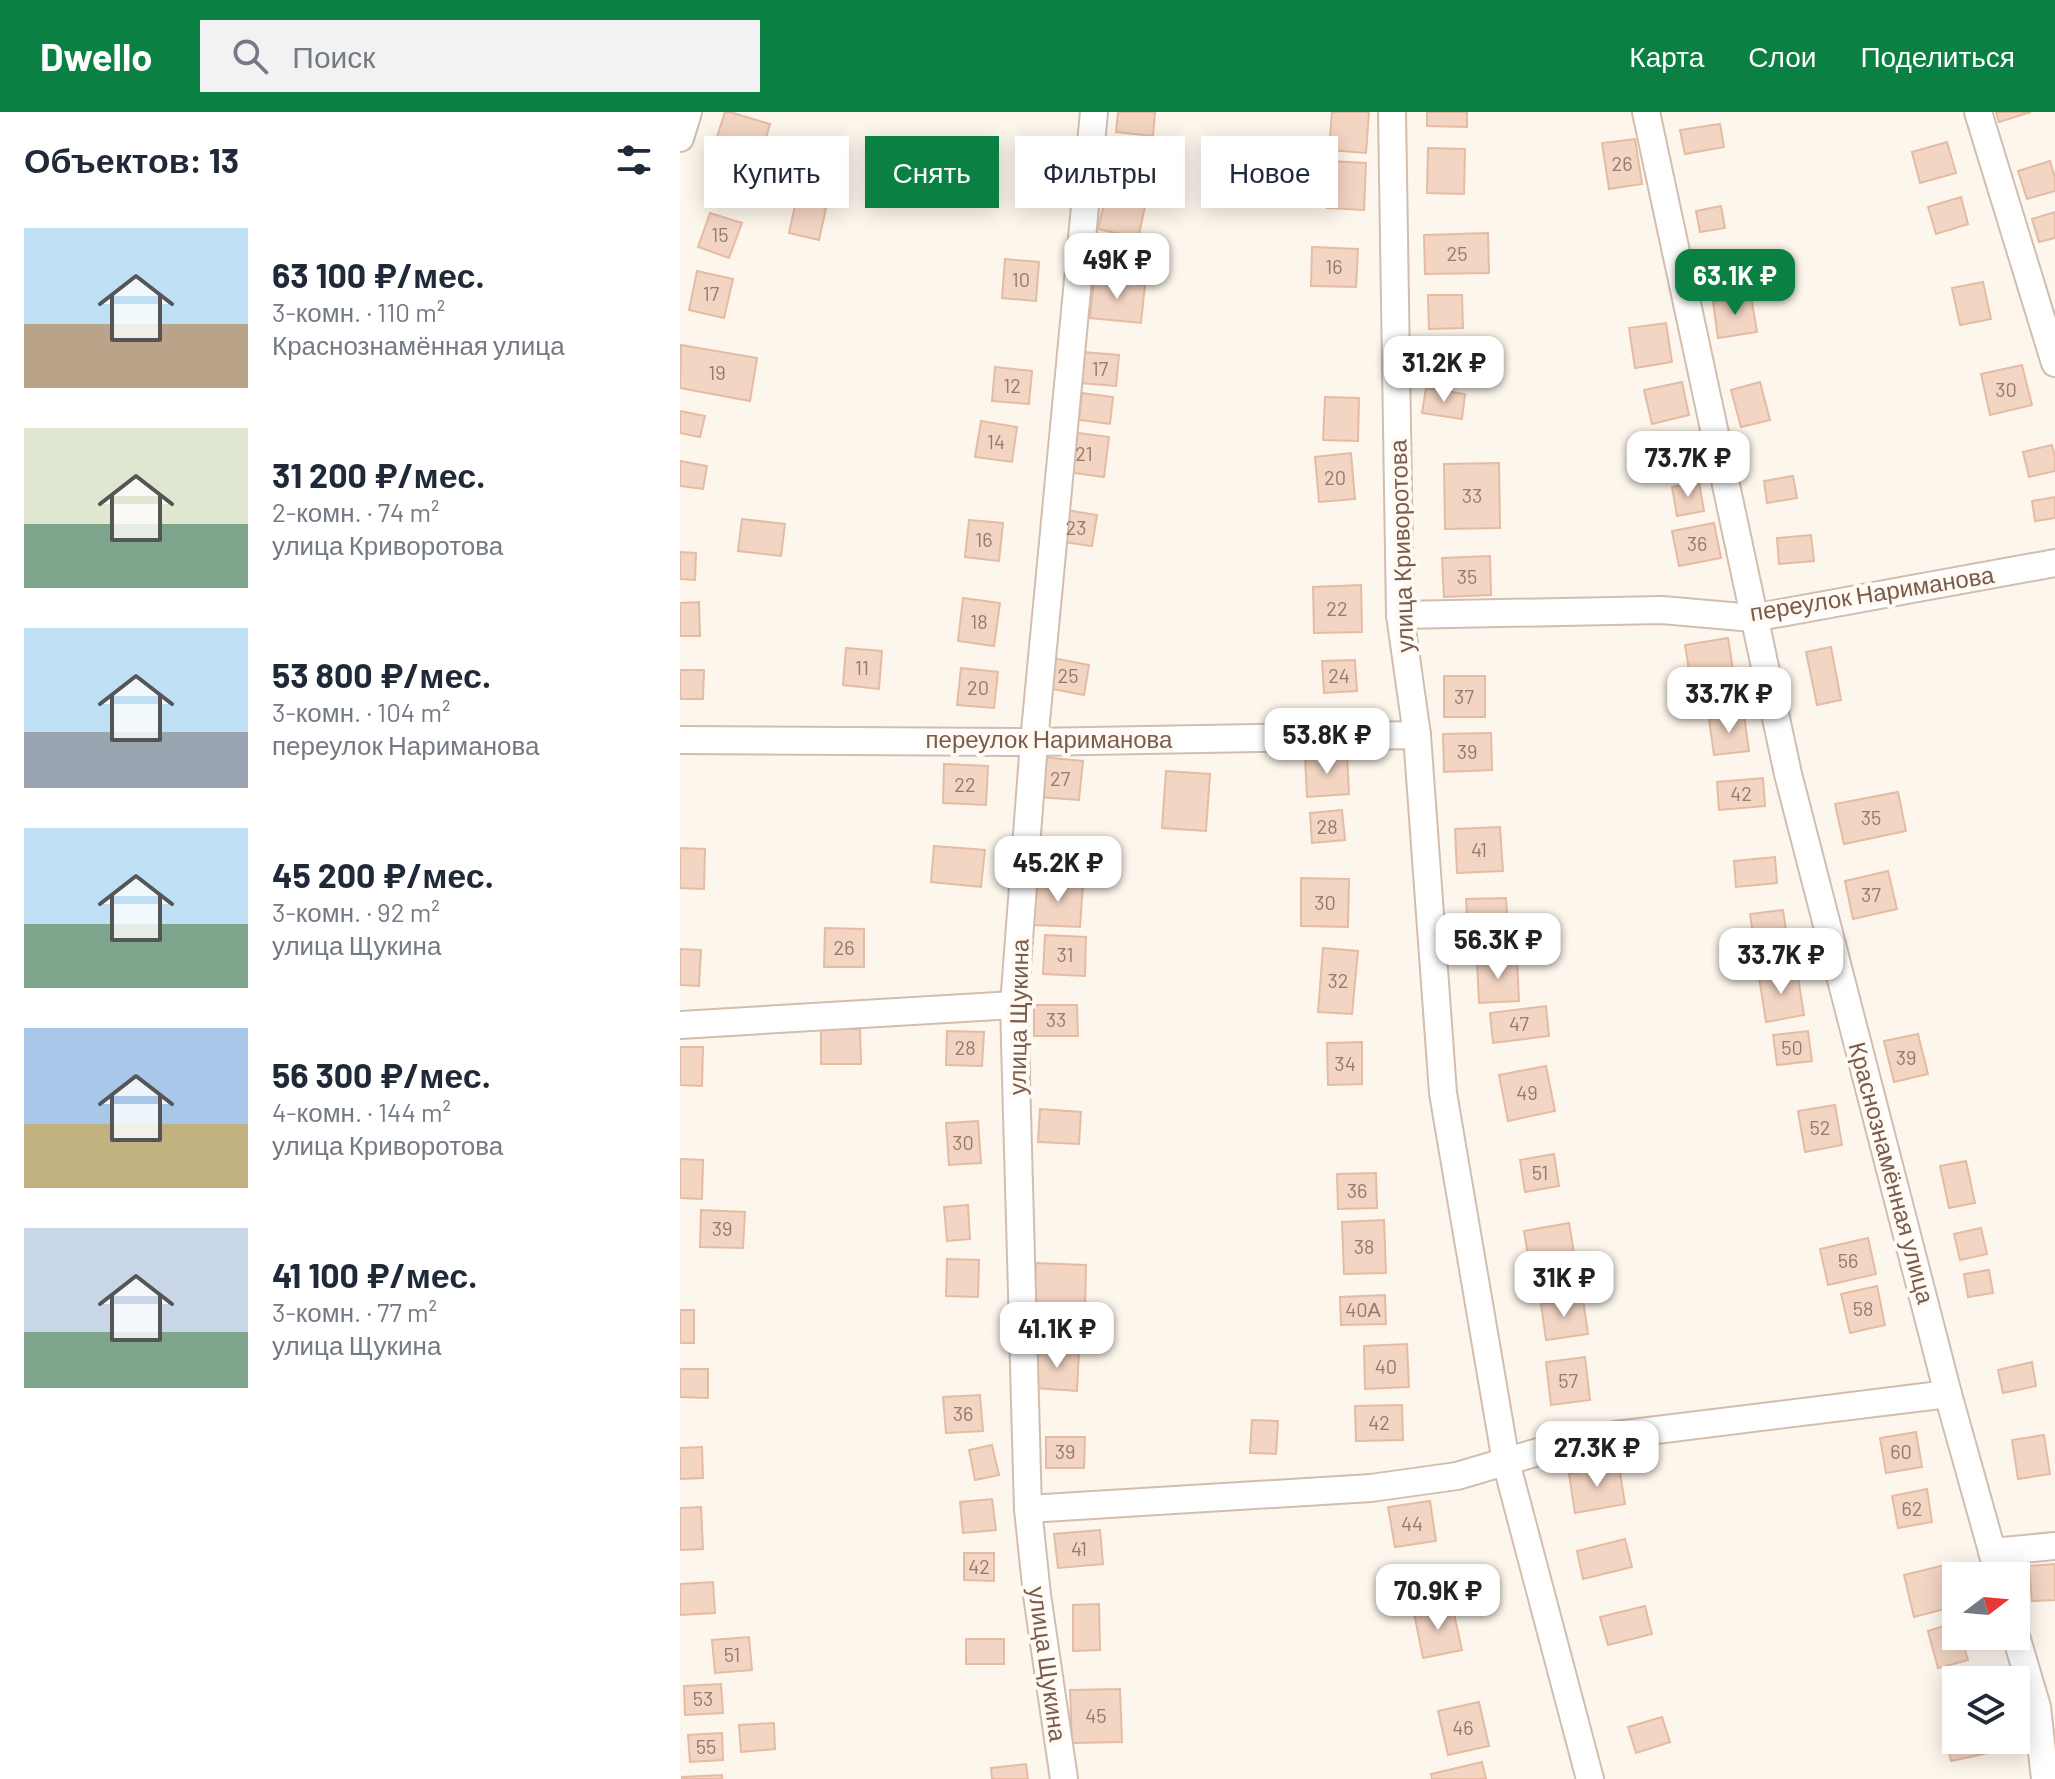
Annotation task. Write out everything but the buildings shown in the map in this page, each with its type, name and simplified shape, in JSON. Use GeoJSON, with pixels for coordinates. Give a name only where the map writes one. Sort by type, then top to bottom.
{"type":"FeatureCollection","features":[{"type":"Feature","properties":{"kind":"street"},"geometry":{"type":"LineString","coordinates":[[680,138],[688,112]]}},
{"type":"Feature","properties":{"kind":"street","name":"улица Щукина"},"geometry":{"type":"LineString","coordinates":[[1064,1779],[1037,1595],[1028,1509],[1014,1005],[1034,742],[1094,112]]}},
{"type":"Feature","properties":{"kind":"street","name":"улица Криворотова"},"geometry":{"type":"LineString","coordinates":[[1392,112],[1400,615],[1417,735],[1443,1093],[1506,1462],[1590,1779]]}},
{"type":"Feature","properties":{"kind":"street","name":"Краснознамённая улица"},"geometry":{"type":"LineString","coordinates":[[1646,112],[1791,790],[1994,1562]]}},
{"type":"Feature","properties":{"kind":"street"},"geometry":{"type":"LineString","coordinates":[[1978,112],[2055,363]]}},
{"type":"Feature","properties":{"kind":"street","name":"переулок Нариманова"},"geometry":{"type":"LineString","coordinates":[[1400,615],[1662,610],[1753,618],[2055,563]]}},
{"type":"Feature","properties":{"kind":"street","name":"переулок Нариманова"},"geometry":{"type":"LineString","coordinates":[[680,740],[1034,742],[1417,735]]}},
{"type":"Feature","properties":{"kind":"street"},"geometry":{"type":"LineString","coordinates":[[680,1025],[1014,1005]]}},
{"type":"Feature","properties":{"kind":"street"},"geometry":{"type":"LineString","coordinates":[[1028,1509],[1371,1488],[1457,1476],[1555,1447],[1616,1435],[1948,1394]]}},
{"type":"Feature","properties":{"kind":"street"},"geometry":{"type":"LineString","coordinates":[[2002,1562],[2055,1546]]}},
{"type":"Feature","properties":{"kind":"street"},"geometry":{"type":"LineString","coordinates":[[2020,1650],[2037,1707],[2045,1779]]}}]}
